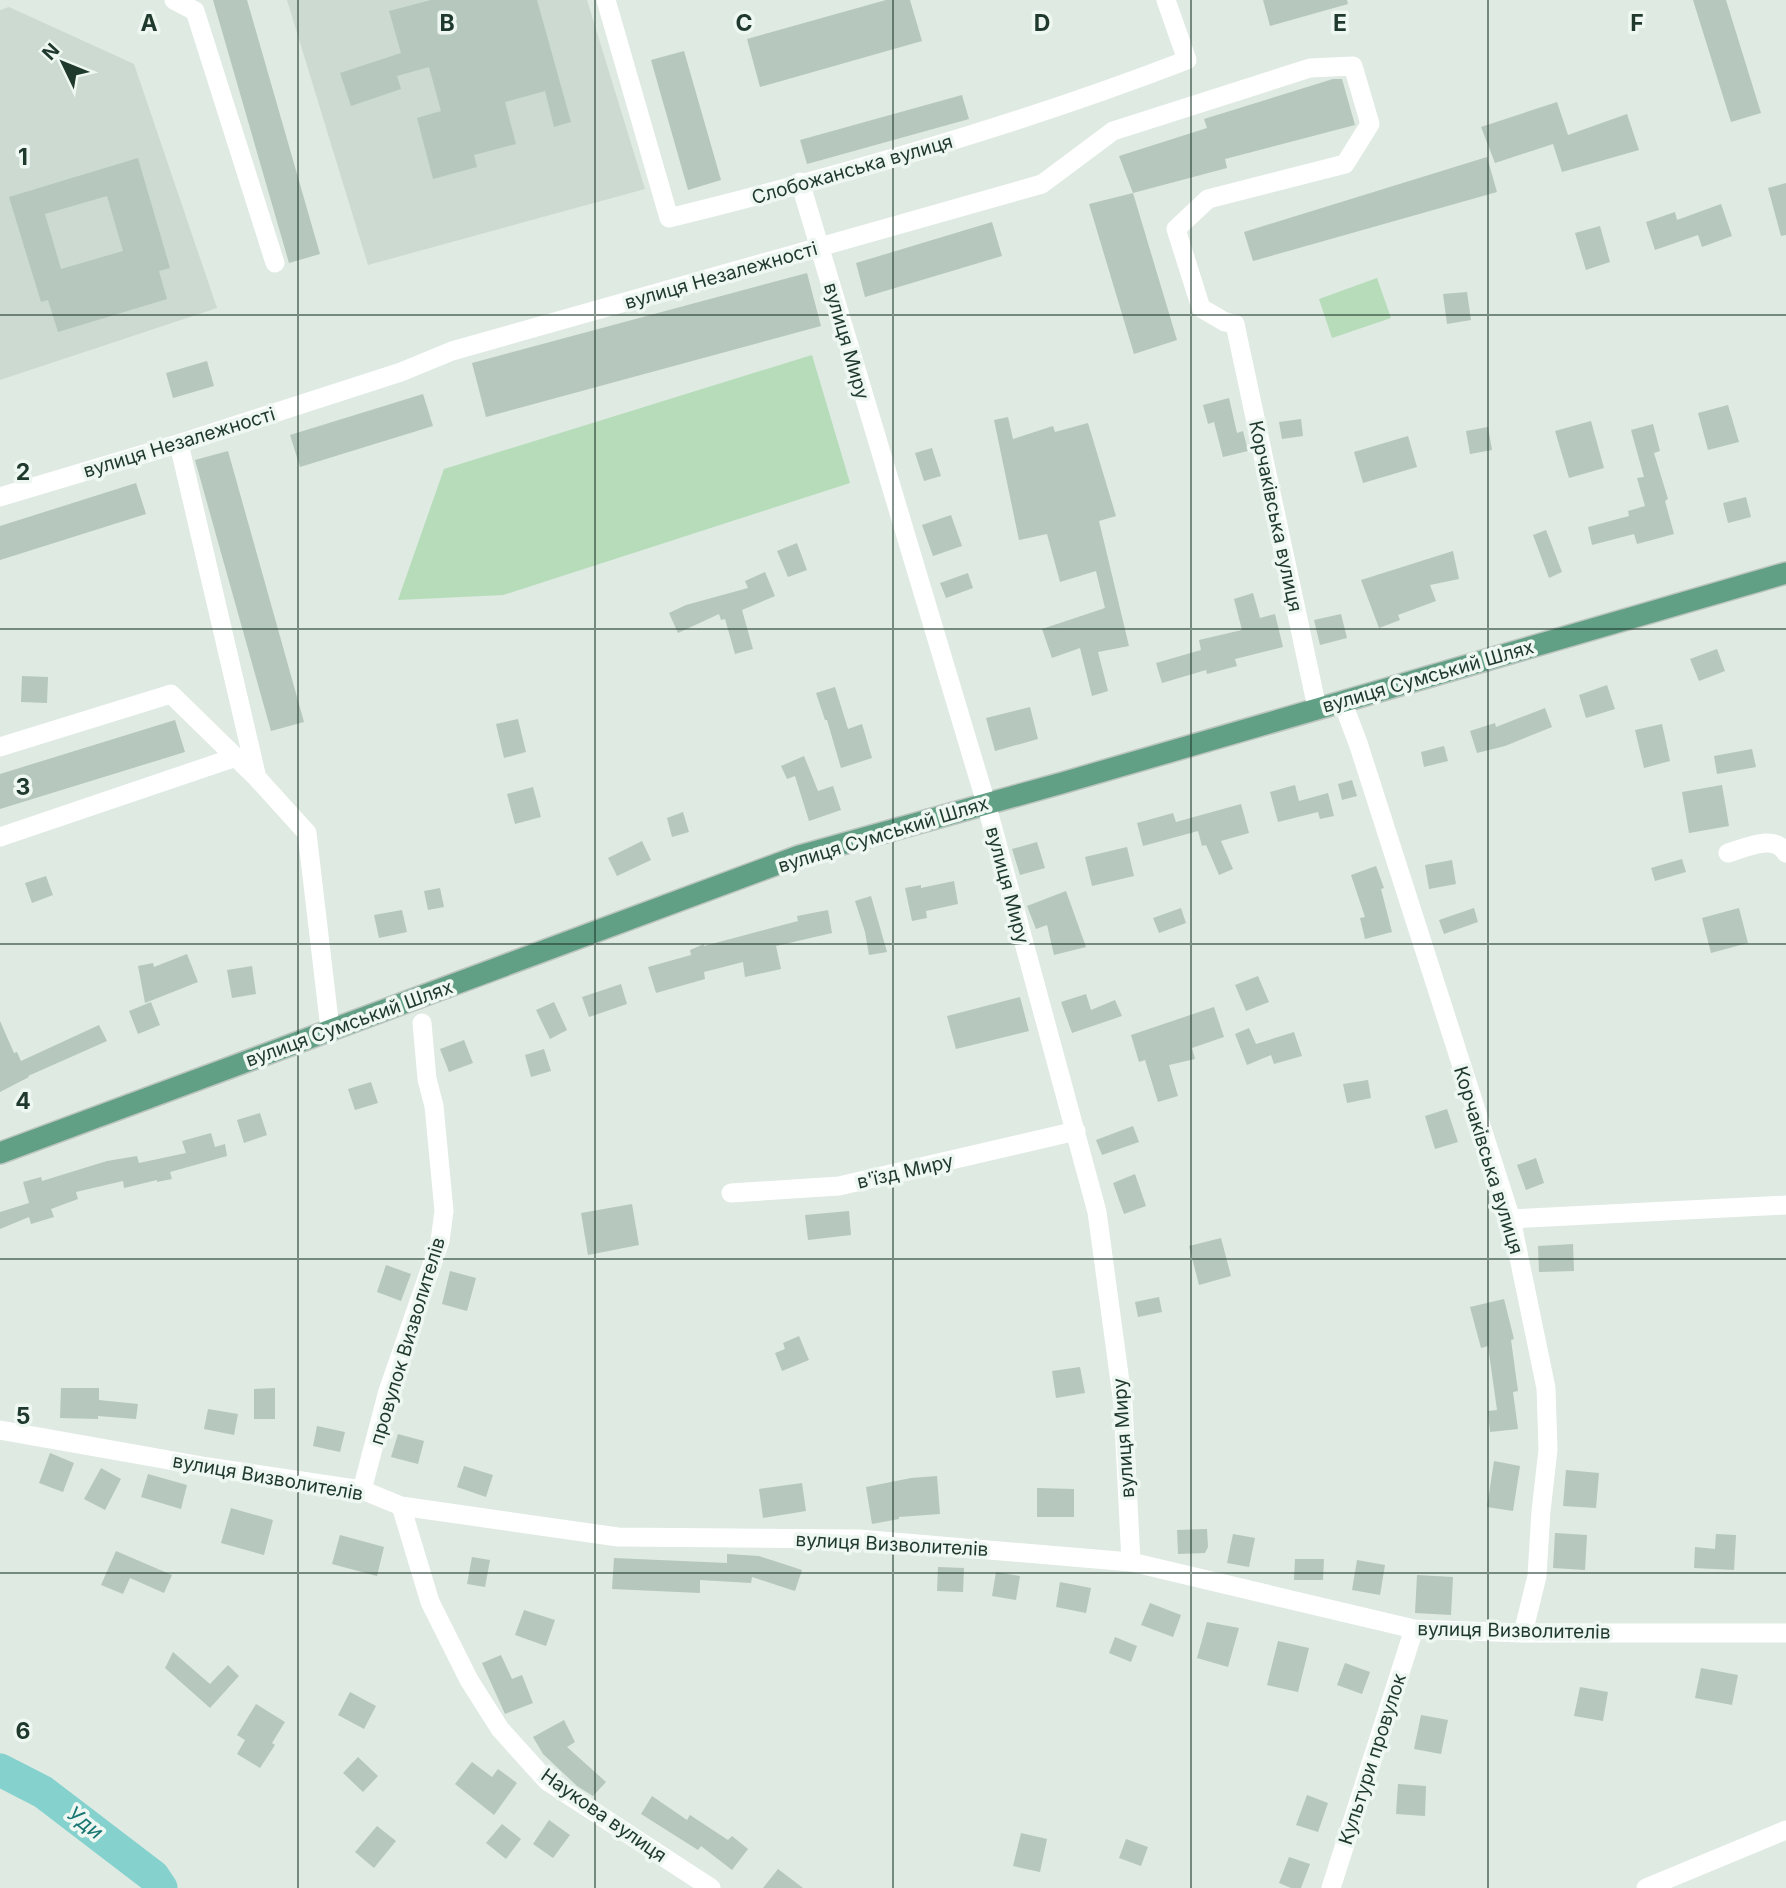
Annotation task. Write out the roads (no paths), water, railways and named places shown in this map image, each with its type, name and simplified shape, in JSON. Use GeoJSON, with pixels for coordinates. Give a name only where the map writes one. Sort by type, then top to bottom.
{"type":"FeatureCollection","features":[{"type":"Feature","properties":{"kind":"main road","name":"вулиця Сумський Шлях"},"geometry":{"type":"LineString","coordinates":[[0,1153],[799,856],[1062,783],[1786,573]]}},
{"type":"Feature","properties":{"kind":"street"},"geometry":{"type":"LineString","coordinates":[[174,0],[195,12],[275,263]]}},
{"type":"Feature","properties":{"kind":"street","name":"Слобожанська вулиця"},"geometry":{"type":"LineString","coordinates":[[606,0],[669,218],[955,141],[1089,97],[1187,60],[1166,0]]}},
{"type":"Feature","properties":{"kind":"street","name":"вулиця Незалежності"},"geometry":{"type":"LineString","coordinates":[[0,497],[178,444],[401,372],[452,351],[1042,184],[1113,131],[1310,68],[1353,66],[1370,124],[1345,164],[1208,199],[1176,229],[1201,308],[1225,322],[1235,324]]}},
{"type":"Feature","properties":{"kind":"street","name":"вулиця Миру"},"geometry":{"type":"LineString","coordinates":[[800,183],[986,803],[1097,1212],[1123,1404],[1131,1562]]}},
{"type":"Feature","properties":{"kind":"street","name":"Корчаківська вулиця"},"geometry":{"type":"LineString","coordinates":[[1235,324],[1317,708]]}},
{"type":"Feature","properties":{"kind":"street"},"geometry":{"type":"LineString","coordinates":[[178,444],[257,778]]}},
{"type":"Feature","properties":{"kind":"street"},"geometry":{"type":"LineString","coordinates":[[0,747],[171,694],[257,778],[307,833],[330,1030]]}},
{"type":"Feature","properties":{"kind":"street","name":"Корчаківська вулиця"},"geometry":{"type":"LineString","coordinates":[[1342,701],[1358,743],[1510,1219],[1546,1388],[1548,1450],[1537,1576],[1523,1633]]}},
{"type":"Feature","properties":{"kind":"street"},"geometry":{"type":"LineString","coordinates":[[0,837],[236,757]]}},
{"type":"Feature","properties":{"kind":"street"},"geometry":{"type":"LineString","coordinates":[[1728,853],[1772,842],[1780,845],[1786,853]]}},
{"type":"Feature","properties":{"kind":"street","name":"провулок Визволителів"},"geometry":{"type":"LineString","coordinates":[[362,1490],[388,1391],[440,1241],[444,1211],[434,1106],[427,1079],[422,1023]]}},
{"type":"Feature","properties":{"kind":"street","name":"в'їзд Миру"},"geometry":{"type":"LineString","coordinates":[[731,1193],[839,1186],[1076,1131]]}},
{"type":"Feature","properties":{"kind":"street"},"geometry":{"type":"LineString","coordinates":[[1510,1219],[1786,1205]]}},
{"type":"Feature","properties":{"kind":"street","name":"вулиця Визволителів"},"geometry":{"type":"LineString","coordinates":[[0,1430],[208,1467],[362,1490],[401,1506],[618,1537],[859,1539],[1131,1562],[1414,1629],[1523,1633],[1786,1633]]}},
{"type":"Feature","properties":{"kind":"street","name":"Наукова вулиця"},"geometry":{"type":"LineString","coordinates":[[401,1506],[430,1602],[469,1680],[500,1729],[547,1781],[711,1888]]}},
{"type":"Feature","properties":{"kind":"street","name":"Культури провулок"},"geometry":{"type":"LineString","coordinates":[[1331,1888],[1414,1629]]}},
{"type":"Feature","properties":{"kind":"street"},"geometry":{"type":"LineString","coordinates":[[1646,1888],[1786,1830]]}},
{"type":"Feature","properties":{"kind":"waterway","name":"Уди"},"geometry":{"type":"LineString","coordinates":[[0,1770],[43,1792],[153,1876],[161,1888]]}}]}
